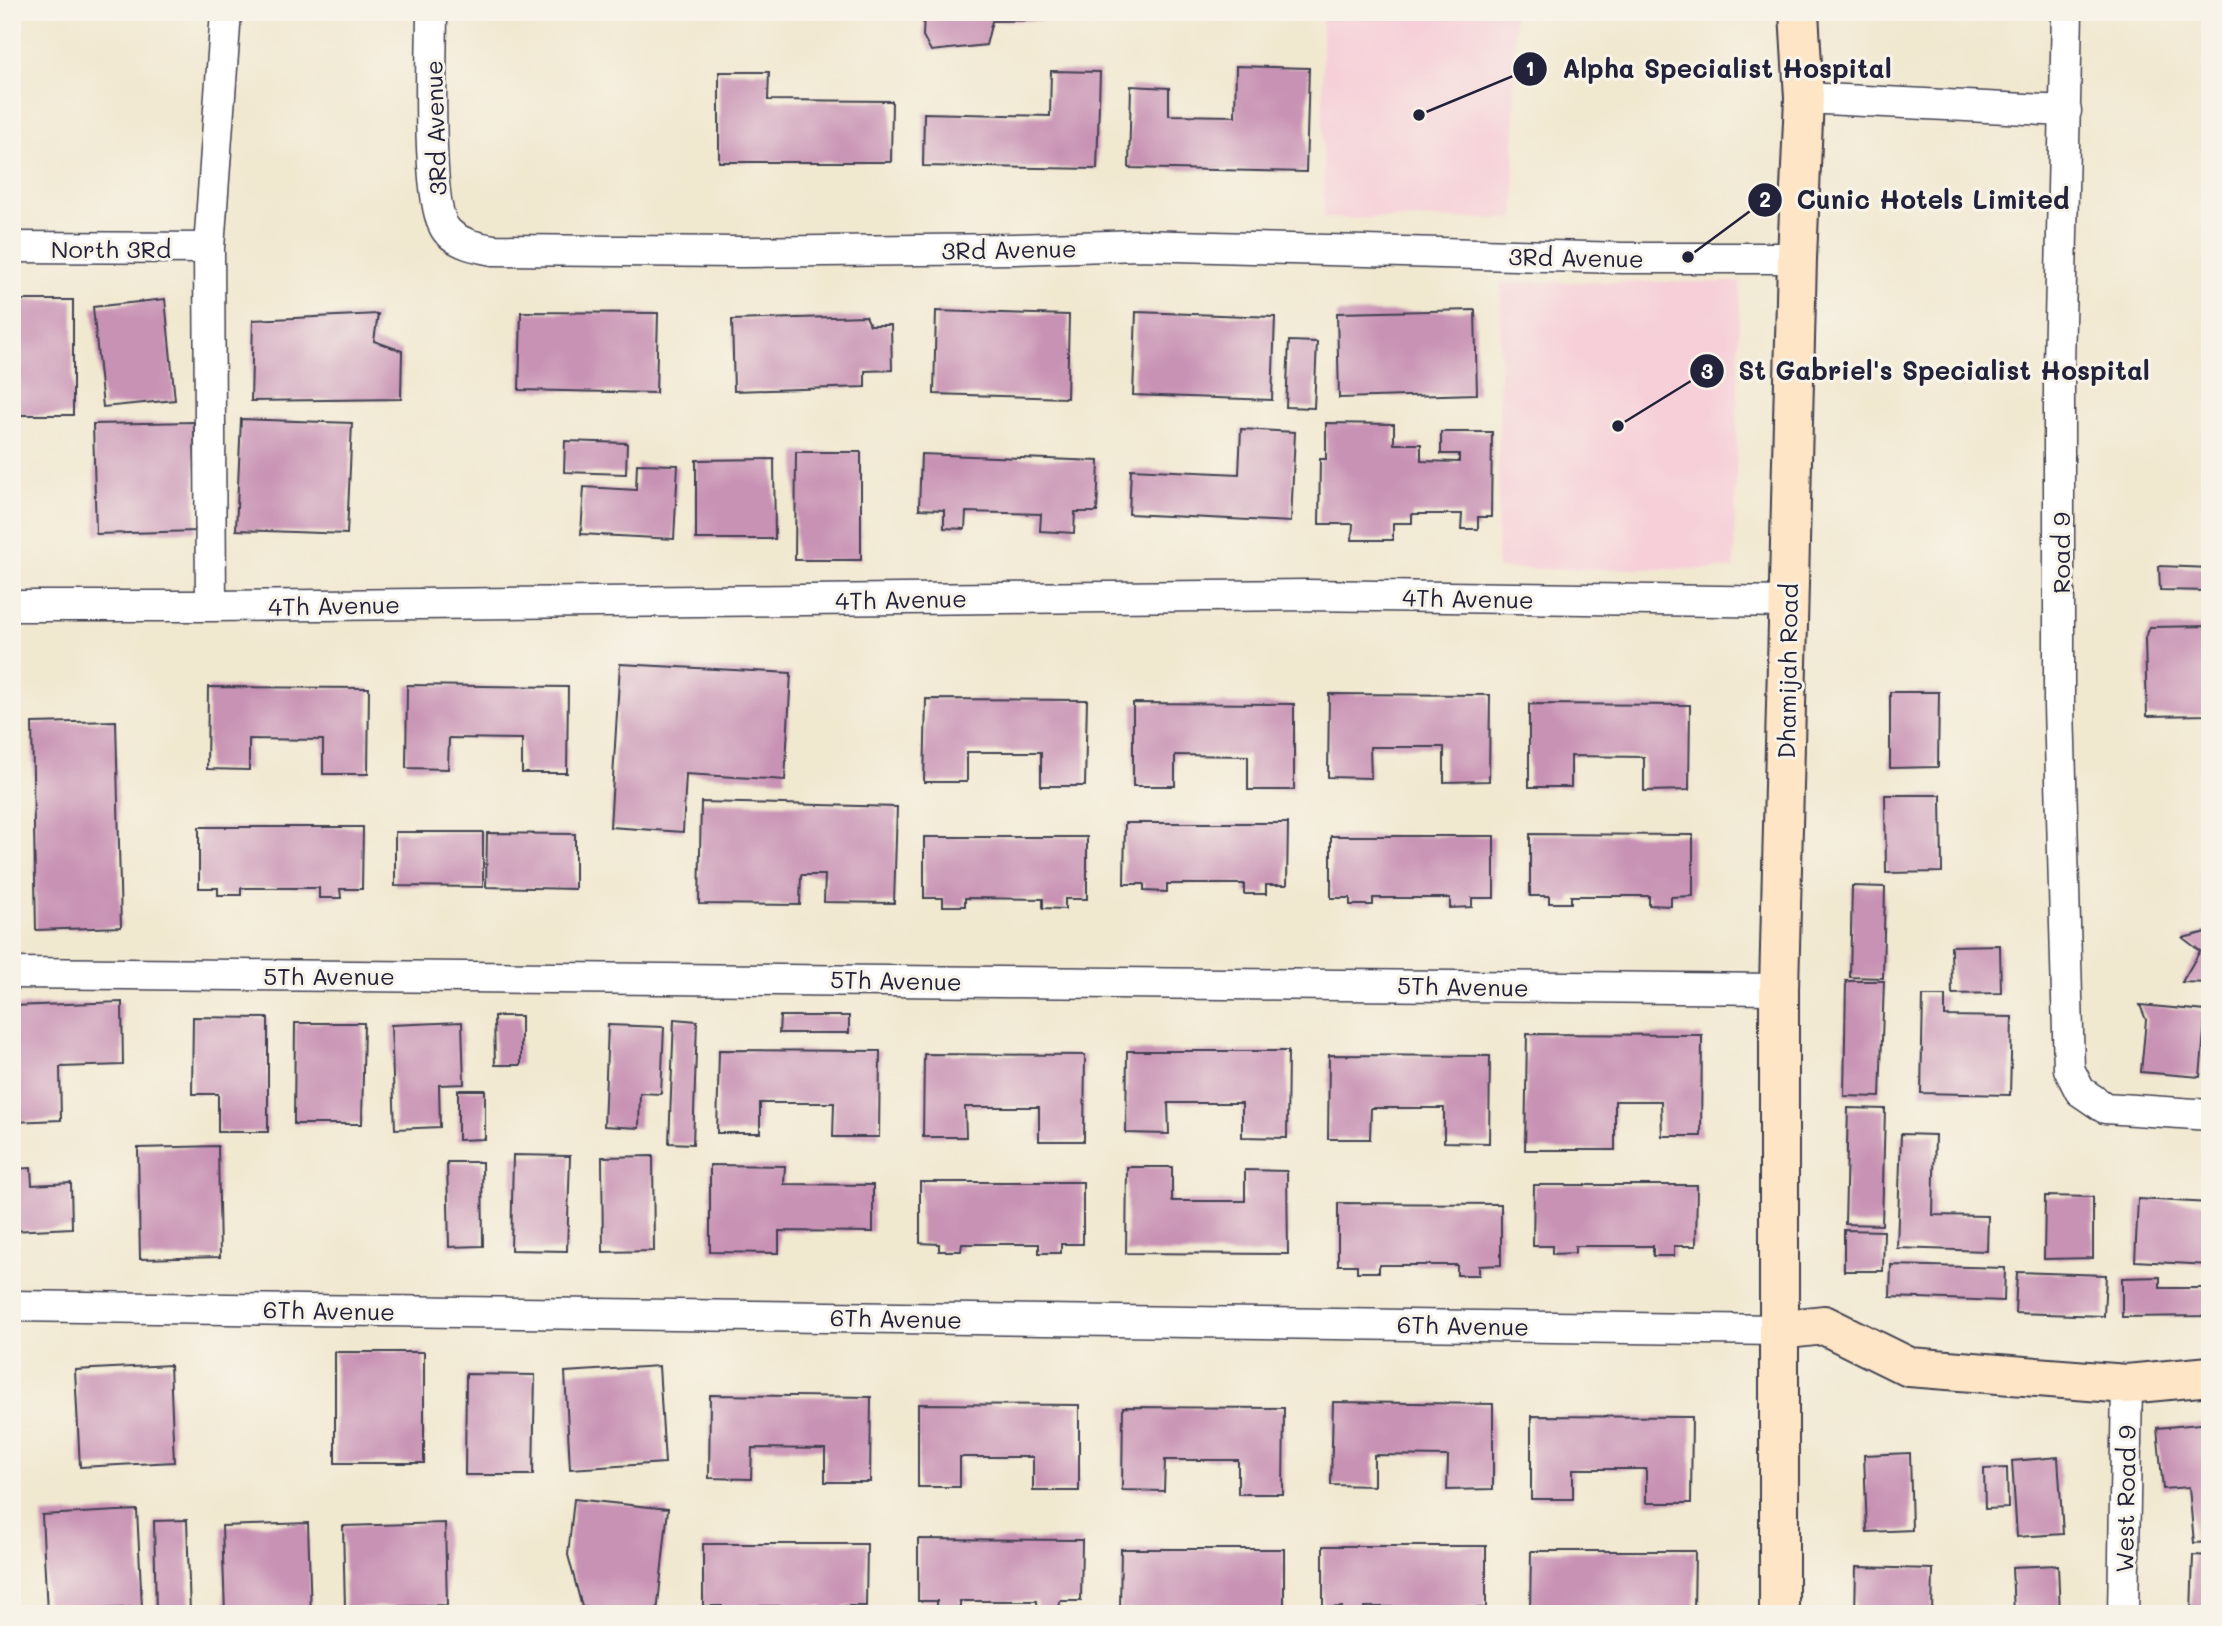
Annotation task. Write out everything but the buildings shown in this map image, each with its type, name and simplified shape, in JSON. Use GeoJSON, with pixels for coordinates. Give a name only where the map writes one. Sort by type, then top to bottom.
{"type":"FeatureCollection","features":[{"type":"Feature","properties":{"kind":"main road","name":"Dhamijah Road"},"geometry":{"type":"LineString","coordinates":[[1780,1614],[1779,989],[1797,258],[1804,98],[1799,12]]}},
{"type":"Feature","properties":{"kind":"main road"},"geometry":{"type":"LineString","coordinates":[[1779,1330],[1824,1325],[1909,1367],[2127,1384],[2210,1376]]}},
{"type":"Feature","properties":{"kind":"street"},"geometry":{"type":"LineString","coordinates":[[211,606],[209,248],[226,12]]}},
{"type":"Feature","properties":{"kind":"street","name":"3Rd Avenue"},"geometry":{"type":"LineString","coordinates":[[432,12],[433,171],[438,207],[446,231],[467,245],[493,250],[741,252],[1139,245],[1623,258],[1797,258]]}},
{"type":"Feature","properties":{"kind":"street","name":"Road 9"},"geometry":{"type":"LineString","coordinates":[[2067,12],[2059,366],[2059,706],[2069,1069],[2080,1091],[2105,1108],[2210,1115]]}},
{"type":"Feature","properties":{"kind":"street"},"geometry":{"type":"LineString","coordinates":[[1804,98],[2066,111]]}},
{"type":"Feature","properties":{"kind":"street","name":"North 3Rd"},"geometry":{"type":"LineString","coordinates":[[12,247],[209,248]]}},
{"type":"Feature","properties":{"kind":"street","name":"4Th Avenue"},"geometry":{"type":"LineString","coordinates":[[12,606],[1307,595],[1789,602]]}},
{"type":"Feature","properties":{"kind":"street","name":"5Th Avenue"},"geometry":{"type":"LineString","coordinates":[[12,973],[1779,989]]}},
{"type":"Feature","properties":{"kind":"street","name":"6Th Avenue"},"geometry":{"type":"LineString","coordinates":[[12,1306],[1779,1330]]}},
{"type":"Feature","properties":{"kind":"street","name":"West Road 9"},"geometry":{"type":"LineString","coordinates":[[2123,1614],[2127,1384]]}},
{"type":"Feature","properties":{"kind":"shaded area"},"geometry":{"type":"Polygon","coordinates":[[[1322,12],[1514,12],[1515,219],[1324,218],[1322,12]]]}},
{"type":"Feature","properties":{"kind":"shaded area"},"geometry":{"type":"Polygon","coordinates":[[[1501,282],[1740,282],[1734,569],[1497,569],[1501,282]]]}},
{"type":"Feature","properties":{"kind":"place","name":"Alpha Specialist Hospital"},"geometry":{"type":"Point","coordinates":[1419,115]}},
{"type":"Feature","properties":{"kind":"place","name":"Cunic Hotels Limited"},"geometry":{"type":"Point","coordinates":[1688,257]}},
{"type":"Feature","properties":{"kind":"place","name":"St Gabriel's Specialist Hospital"},"geometry":{"type":"Point","coordinates":[1618,426]}}]}
